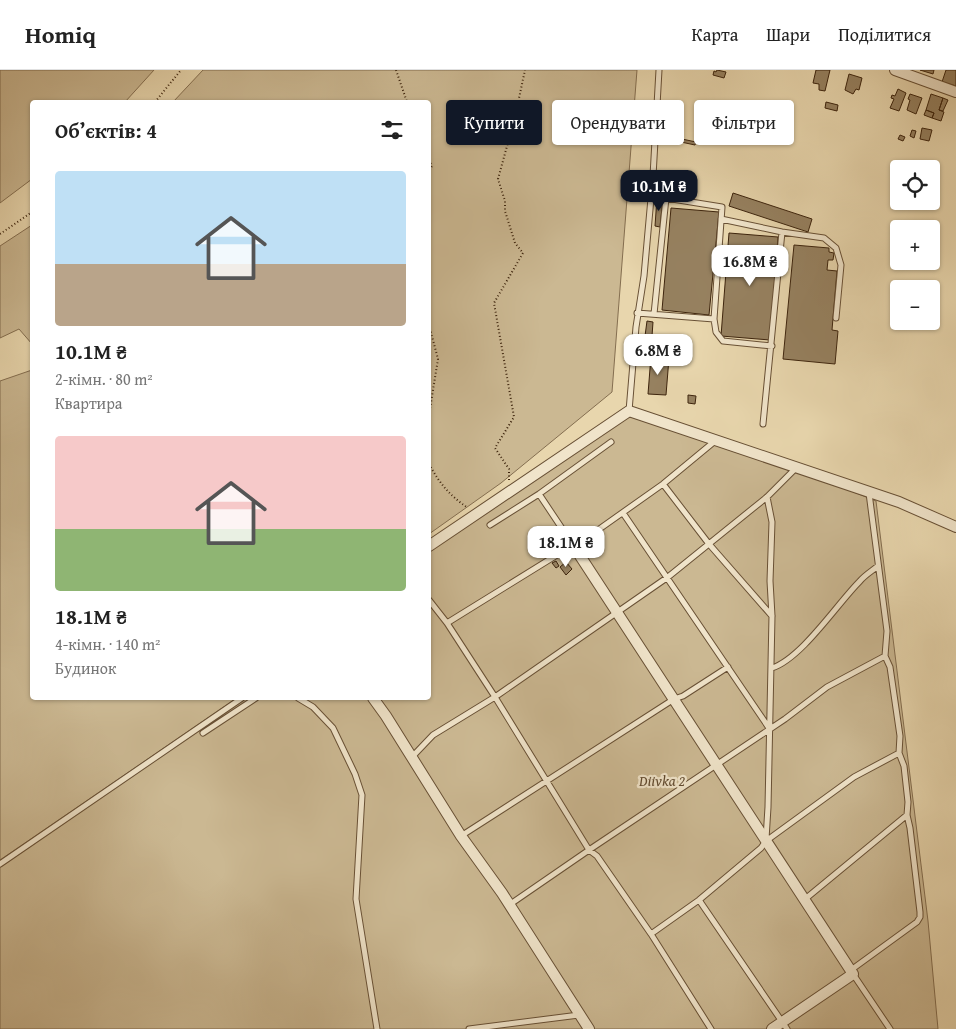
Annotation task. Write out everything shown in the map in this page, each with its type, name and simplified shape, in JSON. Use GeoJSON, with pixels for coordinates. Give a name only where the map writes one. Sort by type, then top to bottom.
{"type":"FeatureCollection","features":[{"type":"Feature","properties":{"kind":"street"},"geometry":{"type":"LineString","coordinates":[[895,70],[956,92]]}},
{"type":"Feature","properties":{"kind":"street"},"geometry":{"type":"LineString","coordinates":[[431,545],[630,411],[899,502],[956,527]]}},
{"type":"Feature","properties":{"kind":"street"},"geometry":{"type":"LineString","coordinates":[[573,545],[852,972],[785,1026],[772,1029]]}},
{"type":"Feature","properties":{"kind":"street"},"geometry":{"type":"LineString","coordinates":[[374,700],[461,836],[510,905],[589,1029]]}},
{"type":"Feature","properties":{"kind":"lane"},"geometry":{"type":"LineString","coordinates":[[630,411],[638,313],[645,267],[653,176],[659,70]]}},
{"type":"Feature","properties":{"kind":"lane"},"geometry":{"type":"LineString","coordinates":[[654,314],[666,198],[722,207],[714,319],[716,332],[723,342],[772,346]]}},
{"type":"Feature","properties":{"kind":"lane"},"geometry":{"type":"LineString","coordinates":[[722,219],[782,232],[824,238],[836,248],[841,265],[836,318]]}},
{"type":"Feature","properties":{"kind":"lane"},"geometry":{"type":"LineString","coordinates":[[763,424],[782,232]]}},
{"type":"Feature","properties":{"kind":"lane"},"geometry":{"type":"LineString","coordinates":[[638,313],[714,319]]}},
{"type":"Feature","properties":{"kind":"lane"},"geometry":{"type":"LineString","coordinates":[[447,623],[573,545],[581,542],[624,513],[715,441]]}},
{"type":"Feature","properties":{"kind":"lane"},"geometry":{"type":"LineString","coordinates":[[490,525],[539,494],[611,442]]}},
{"type":"Feature","properties":{"kind":"lane"},"geometry":{"type":"LineString","coordinates":[[411,758],[434,736],[495,697],[668,577],[767,498],[796,468]]}},
{"type":"Feature","properties":{"kind":"lane"},"geometry":{"type":"LineString","coordinates":[[663,484],[709,544],[772,616]]}},
{"type":"Feature","properties":{"kind":"lane"},"geometry":{"type":"LineString","coordinates":[[869,493],[887,631],[885,656],[892,676],[900,736],[899,753],[904,766],[908,802],[907,815],[920,917],[917,922],[852,972],[890,1029]]}},
{"type":"Feature","properties":{"kind":"lane"},"geometry":{"type":"LineString","coordinates":[[539,494],[573,545]]}},
{"type":"Feature","properties":{"kind":"lane"},"geometry":{"type":"LineString","coordinates":[[766,841],[772,668],[770,581],[772,522],[767,498]]}},
{"type":"Feature","properties":{"kind":"lane"},"geometry":{"type":"LineString","coordinates":[[624,513],[770,728]]}},
{"type":"Feature","properties":{"kind":"lane"},"geometry":{"type":"LineString","coordinates":[[772,668],[781,665],[807,642],[861,579],[878,566]]}},
{"type":"Feature","properties":{"kind":"lane"},"geometry":{"type":"LineString","coordinates":[[431,603],[447,623],[495,697],[589,850],[596,856],[651,934],[711,1029]]}},
{"type":"Feature","properties":{"kind":"lane"},"geometry":{"type":"LineString","coordinates":[[510,905],[785,719],[827,687],[885,656]]}},
{"type":"Feature","properties":{"kind":"lane"},"geometry":{"type":"LineString","coordinates":[[461,836],[674,699],[683,696],[728,667]]}},
{"type":"Feature","properties":{"kind":"lane"},"geometry":{"type":"LineString","coordinates":[[0,864],[239,700]]}},
{"type":"Feature","properties":{"kind":"lane"},"geometry":{"type":"LineString","coordinates":[[203,733],[253,700]]}},
{"type":"Feature","properties":{"kind":"lane"},"geometry":{"type":"LineString","coordinates":[[301,700],[313,707],[333,728],[356,774],[362,795],[356,899],[377,1029]]}},
{"type":"Feature","properties":{"kind":"lane"},"geometry":{"type":"LineString","coordinates":[[651,934],[698,900],[761,848],[766,841],[854,777],[899,753]]}},
{"type":"Feature","properties":{"kind":"lane"},"geometry":{"type":"LineString","coordinates":[[804,900],[907,815]]}},
{"type":"Feature","properties":{"kind":"lane"},"geometry":{"type":"LineString","coordinates":[[698,900],[785,1026]]}},
{"type":"Feature","properties":{"kind":"lane"},"geometry":{"type":"LineString","coordinates":[[469,1029],[579,1015]]}},
{"type":"Feature","properties":{"kind":"path"},"geometry":{"type":"LineString","coordinates":[[157,100],[182,70]]}},
{"type":"Feature","properties":{"kind":"path"},"geometry":{"type":"LineString","coordinates":[[396,70],[406,100]]}},
{"type":"Feature","properties":{"kind":"path"},"geometry":{"type":"LineString","coordinates":[[510,492],[509,469],[494,448],[514,417],[494,303],[523,253],[515,243],[498,179],[515,117],[525,70]]}},
{"type":"Feature","properties":{"kind":"path"},"geometry":{"type":"LineString","coordinates":[[0,234],[30,213]]}},
{"type":"Feature","properties":{"kind":"path"},"geometry":{"type":"LineString","coordinates":[[431,333],[438,359],[431,403]]}},
{"type":"Feature","properties":{"kind":"path"},"geometry":{"type":"LineString","coordinates":[[431,468],[439,482],[452,497],[476,514]]}},
{"type":"Feature","properties":{"kind":"green space"},"geometry":{"type":"Polygon","coordinates":[[[0,70],[154,70],[127,100],[30,100],[30,180],[0,203],[0,70]]]}},
{"type":"Feature","properties":{"kind":"green space"},"geometry":{"type":"Polygon","coordinates":[[[203,70],[637,70],[635,100],[552,100],[552,145],[631,145],[612,392],[501,483],[431,533],[431,100],[175,100],[203,70]]]}},
{"type":"Feature","properties":{"kind":"green space"},"geometry":{"type":"Polygon","coordinates":[[[30,226],[30,342],[19,329],[0,338],[0,246],[30,226]]]}},
{"type":"Feature","properties":{"kind":"green space"},"geometry":{"type":"Polygon","coordinates":[[[30,371],[30,700],[234,700],[0,860],[0,381],[30,371]]]}},
{"type":"Feature","properties":{"kind":"green space","name":"Diivka 2"},"geometry":{"type":"Polygon","coordinates":[[[624,417],[644,418],[809,474],[876,501],[928,921],[938,1029],[0,1029],[0,866],[242,700],[431,700],[431,549],[624,417]]]}},
{"type":"Feature","properties":{"kind":"building"},"geometry":{"type":"Polygon","coordinates":[[[717,70],[726,72],[724,78],[713,75],[714,71],[716,72],[717,70]]]}},
{"type":"Feature","properties":{"kind":"building"},"geometry":{"type":"Polygon","coordinates":[[[816,70],[830,70],[825,91],[819,90],[819,84],[813,83],[816,70]]]}},
{"type":"Feature","properties":{"kind":"building"},"geometry":{"type":"Polygon","coordinates":[[[920,70],[934,70],[933,74],[920,70]]]}},
{"type":"Feature","properties":{"kind":"building"},"geometry":{"type":"Polygon","coordinates":[[[946,70],[956,70],[956,86],[942,82],[946,70]]]}},
{"type":"Feature","properties":{"kind":"building"},"geometry":{"type":"Polygon","coordinates":[[[849,74],[862,78],[859,90],[856,89],[853,94],[845,90],[849,74]]]}},
{"type":"Feature","properties":{"kind":"building"},"geometry":{"type":"Polygon","coordinates":[[[898,89],[906,93],[899,111],[890,108],[894,99],[891,98],[892,95],[895,96],[898,89]]]}},
{"type":"Feature","properties":{"kind":"building"},"geometry":{"type":"Polygon","coordinates":[[[910,94],[922,98],[916,114],[907,110],[910,94]]]}},
{"type":"Feature","properties":{"kind":"building"},"geometry":{"type":"Polygon","coordinates":[[[931,94],[943,98],[939,110],[944,112],[941,121],[932,118],[934,113],[926,110],[931,94]]]}},
{"type":"Feature","properties":{"kind":"building"},"geometry":{"type":"Polygon","coordinates":[[[943,98],[948,100],[943,111],[939,110],[943,98]]]}},
{"type":"Feature","properties":{"kind":"building"},"geometry":{"type":"Polygon","coordinates":[[[826,102],[838,105],[837,111],[825,108],[826,102]]]}},
{"type":"Feature","properties":{"kind":"building"},"geometry":{"type":"Polygon","coordinates":[[[926,110],[934,113],[932,118],[924,115],[926,110]]]}},
{"type":"Feature","properties":{"kind":"building"},"geometry":{"type":"Polygon","coordinates":[[[922,128],[932,130],[929,141],[920,139],[922,128]]]}},
{"type":"Feature","properties":{"kind":"building"},"geometry":{"type":"Polygon","coordinates":[[[912,130],[916,131],[914,138],[910,136],[912,130]]]}},
{"type":"Feature","properties":{"kind":"building"},"geometry":{"type":"Polygon","coordinates":[[[900,135],[905,137],[903,141],[898,139],[900,135]]]}},
{"type":"Feature","properties":{"kind":"building"},"geometry":{"type":"Polygon","coordinates":[[[684,139],[694,142],[694,145],[684,143],[684,139]]]}},
{"type":"Feature","properties":{"kind":"building"},"geometry":{"type":"Polygon","coordinates":[[[661,178],[689,182],[687,198],[659,194],[661,178]]]}},
{"type":"Feature","properties":{"kind":"building"},"geometry":{"type":"Polygon","coordinates":[[[733,193],[812,219],[808,232],[729,206],[733,193]]]}},
{"type":"Feature","properties":{"kind":"building"},"geometry":{"type":"Polygon","coordinates":[[[657,198],[663,198],[660,227],[655,226],[657,198]]]}},
{"type":"Feature","properties":{"kind":"building"},"geometry":{"type":"Polygon","coordinates":[[[671,208],[719,212],[709,315],[662,310],[671,208]]]}},
{"type":"Feature","properties":{"kind":"building"},"geometry":{"type":"Polygon","coordinates":[[[729,233],[778,237],[770,340],[721,336],[729,233]]]}},
{"type":"Feature","properties":{"kind":"building"},"geometry":{"type":"Polygon","coordinates":[[[794,245],[829,248],[829,252],[834,253],[833,260],[828,260],[827,270],[837,271],[832,330],[838,331],[835,364],[783,359],[794,245]]]}},
{"type":"Feature","properties":{"kind":"building"},"geometry":{"type":"Polygon","coordinates":[[[647,321],[653,322],[652,336],[645,336],[647,321]]]}},
{"type":"Feature","properties":{"kind":"building"},"geometry":{"type":"Polygon","coordinates":[[[651,356],[669,358],[666,395],[648,394],[651,356]]]}},
{"type":"Feature","properties":{"kind":"building"},"geometry":{"type":"Polygon","coordinates":[[[688,395],[696,396],[695,404],[688,403],[688,395]]]}},
{"type":"Feature","properties":{"kind":"building"},"geometry":{"type":"Polygon","coordinates":[[[556,561],[559,566],[556,568],[552,563],[556,561]]]}},
{"type":"Feature","properties":{"kind":"building"},"geometry":{"type":"Polygon","coordinates":[[[566,562],[572,569],[566,575],[560,567],[566,562]]]}}]}
